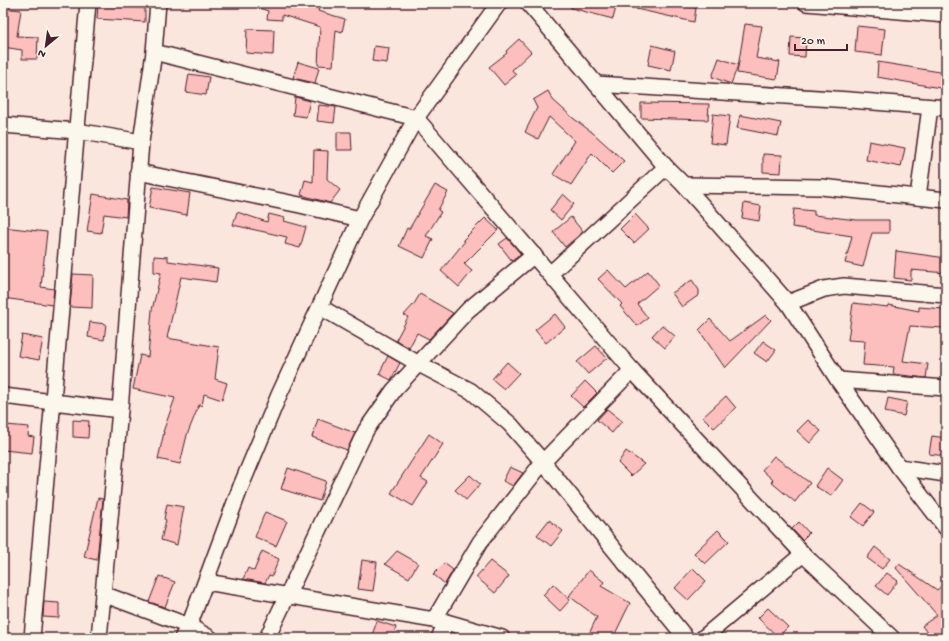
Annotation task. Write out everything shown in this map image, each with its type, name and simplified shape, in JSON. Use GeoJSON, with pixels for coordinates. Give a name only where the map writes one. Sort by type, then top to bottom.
{"type":"FeatureCollection","features":[{"type":"Feature","properties":{"kind":"street"},"geometry":{"type":"LineString","coordinates":[[32,638],[88,3]]}},
{"type":"Feature","properties":{"kind":"street"},"geometry":{"type":"LineString","coordinates":[[99,638],[120,410],[138,172],[154,52],[158,3]]}},
{"type":"Feature","properties":{"kind":"street"},"geometry":{"type":"LineString","coordinates":[[185,632],[206,582],[259,444],[360,219],[416,118],[498,3]]}},
{"type":"Feature","properties":{"kind":"street"},"geometry":{"type":"LineString","coordinates":[[528,3],[666,167],[684,185],[788,303],[838,380],[899,466],[946,528]]}},
{"type":"Feature","properties":{"kind":"street"},"geometry":{"type":"LineString","coordinates":[[806,3],[946,15]]}},
{"type":"Feature","properties":{"kind":"street"},"geometry":{"type":"LineString","coordinates":[[154,52],[416,118],[632,370],[803,554],[892,638]]}},
{"type":"Feature","properties":{"kind":"street"},"geometry":{"type":"LineString","coordinates":[[596,84],[850,100],[946,108]]}},
{"type":"Feature","properties":{"kind":"street"},"geometry":{"type":"LineString","coordinates":[[918,197],[930,107]]}},
{"type":"Feature","properties":{"kind":"street"},"geometry":{"type":"LineString","coordinates":[[3,125],[77,131],[141,142]]}},
{"type":"Feature","properties":{"kind":"street"},"geometry":{"type":"LineString","coordinates":[[550,274],[666,167]]}},
{"type":"Feature","properties":{"kind":"street"},"geometry":{"type":"LineString","coordinates":[[138,172],[278,200],[360,219]]}},
{"type":"Feature","properties":{"kind":"street"},"geometry":{"type":"LineString","coordinates":[[684,185],[821,187],[946,200]]}},
{"type":"Feature","properties":{"kind":"street"},"geometry":{"type":"LineString","coordinates":[[267,638],[366,430],[394,390],[468,310],[534,255]]}},
{"type":"Feature","properties":{"kind":"street"},"geometry":{"type":"LineString","coordinates":[[788,303],[824,288],[844,286],[946,295]]}},
{"type":"Feature","properties":{"kind":"street"},"geometry":{"type":"LineString","coordinates":[[320,307],[419,364],[471,391],[510,424],[543,462],[686,638]]}},
{"type":"Feature","properties":{"kind":"street"},"geometry":{"type":"LineString","coordinates":[[439,638],[440,621],[480,542],[543,462],[632,370]]}},
{"type":"Feature","properties":{"kind":"street"},"geometry":{"type":"LineString","coordinates":[[838,380],[946,388]]}},
{"type":"Feature","properties":{"kind":"street"},"geometry":{"type":"LineString","coordinates":[[3,396],[120,410]]}},
{"type":"Feature","properties":{"kind":"street"},"geometry":{"type":"LineString","coordinates":[[899,466],[946,474]]}},
{"type":"Feature","properties":{"kind":"street"},"geometry":{"type":"LineString","coordinates":[[703,638],[803,554]]}},
{"type":"Feature","properties":{"kind":"street"},"geometry":{"type":"LineString","coordinates":[[206,582],[286,596],[359,606],[440,621],[502,638]]}},
{"type":"Feature","properties":{"kind":"street"},"geometry":{"type":"LineString","coordinates":[[103,594],[185,632],[210,638]]}},
{"type":"Feature","properties":{"kind":"building"},"geometry":{"type":"Polygon","coordinates":[[[254,3],[321,3],[318,11],[345,19],[342,32],[336,30],[333,66],[318,65],[320,27],[282,15],[282,20],[267,19],[268,11],[253,6],[254,3]]]}},
{"type":"Feature","properties":{"kind":"building"},"geometry":{"type":"Polygon","coordinates":[[[572,3],[617,3],[613,19],[571,8],[572,3]]]}},
{"type":"Feature","properties":{"kind":"building"},"geometry":{"type":"Polygon","coordinates":[[[637,3],[679,3],[678,5],[696,8],[694,22],[636,9],[637,3]]]}},
{"type":"Feature","properties":{"kind":"building"},"geometry":{"type":"Polygon","coordinates":[[[98,5],[145,8],[145,22],[97,19],[98,5]]]}},
{"type":"Feature","properties":{"kind":"building"},"geometry":{"type":"Polygon","coordinates":[[[3,8],[21,10],[17,36],[38,37],[37,59],[22,59],[22,50],[3,47],[3,8]]]}},
{"type":"Feature","properties":{"kind":"building"},"geometry":{"type":"Polygon","coordinates":[[[745,24],[762,26],[756,58],[780,62],[777,79],[737,73],[745,24]]]}},
{"type":"Feature","properties":{"kind":"building"},"geometry":{"type":"Polygon","coordinates":[[[857,26],[885,29],[882,55],[855,52],[857,26]]]}},
{"type":"Feature","properties":{"kind":"building"},"geometry":{"type":"Polygon","coordinates":[[[247,29],[274,30],[273,55],[246,53],[247,29]]]}},
{"type":"Feature","properties":{"kind":"building"},"geometry":{"type":"Polygon","coordinates":[[[791,37],[806,38],[805,57],[790,56],[791,37]]]}},
{"type":"Feature","properties":{"kind":"building"},"geometry":{"type":"Polygon","coordinates":[[[519,39],[531,52],[512,70],[516,75],[504,85],[489,67],[507,53],[506,51],[519,39]]]}},
{"type":"Feature","properties":{"kind":"building"},"geometry":{"type":"Polygon","coordinates":[[[652,45],[675,51],[671,70],[648,65],[652,45]]]}},
{"type":"Feature","properties":{"kind":"building"},"geometry":{"type":"Polygon","coordinates":[[[374,46],[389,48],[387,63],[372,61],[374,46]]]}},
{"type":"Feature","properties":{"kind":"building"},"geometry":{"type":"Polygon","coordinates":[[[719,58],[738,65],[731,84],[712,77],[719,58]]]}},
{"type":"Feature","properties":{"kind":"building"},"geometry":{"type":"Polygon","coordinates":[[[298,62],[319,68],[315,83],[293,78],[298,62]]]}},
{"type":"Feature","properties":{"kind":"building"},"geometry":{"type":"Polygon","coordinates":[[[878,62],[946,73],[946,89],[877,77],[878,62]]]}},
{"type":"Feature","properties":{"kind":"building"},"geometry":{"type":"Polygon","coordinates":[[[189,74],[209,77],[206,95],[186,92],[189,74]]]}},
{"type":"Feature","properties":{"kind":"building"},"geometry":{"type":"Polygon","coordinates":[[[548,91],[553,100],[624,161],[612,173],[592,153],[571,185],[553,174],[575,141],[549,117],[538,139],[525,132],[537,108],[533,100],[548,91]]]}},
{"type":"Feature","properties":{"kind":"building"},"geometry":{"type":"Polygon","coordinates":[[[295,97],[310,101],[306,117],[293,115],[295,97]]]}},
{"type":"Feature","properties":{"kind":"building"},"geometry":{"type":"Polygon","coordinates":[[[641,103],[709,104],[708,120],[641,118],[641,103]]]}},
{"type":"Feature","properties":{"kind":"building"},"geometry":{"type":"Polygon","coordinates":[[[319,105],[336,107],[334,123],[317,121],[319,105]]]}},
{"type":"Feature","properties":{"kind":"building"},"geometry":{"type":"Polygon","coordinates":[[[713,114],[730,116],[726,145],[710,143],[713,114]]]}},
{"type":"Feature","properties":{"kind":"building"},"geometry":{"type":"Polygon","coordinates":[[[740,115],[781,123],[778,136],[737,128],[740,115]]]}},
{"type":"Feature","properties":{"kind":"building"},"geometry":{"type":"Polygon","coordinates":[[[337,132],[351,132],[352,150],[337,150],[337,132]]]}},
{"type":"Feature","properties":{"kind":"building"},"geometry":{"type":"Polygon","coordinates":[[[869,141],[905,148],[901,167],[866,160],[869,141]]]}},
{"type":"Feature","properties":{"kind":"building"},"geometry":{"type":"Polygon","coordinates":[[[314,150],[328,151],[327,179],[340,190],[330,203],[301,195],[305,180],[313,182],[314,150]]]}},
{"type":"Feature","properties":{"kind":"building"},"geometry":{"type":"Polygon","coordinates":[[[763,154],[782,155],[781,173],[763,172],[763,154]]]}},
{"type":"Feature","properties":{"kind":"building"},"geometry":{"type":"Polygon","coordinates":[[[435,185],[448,192],[438,210],[441,212],[426,236],[433,239],[424,258],[399,246],[407,228],[409,229],[435,185]]]}},
{"type":"Feature","properties":{"kind":"building"},"geometry":{"type":"Polygon","coordinates":[[[153,187],[190,193],[187,215],[149,208],[153,187]]]}},
{"type":"Feature","properties":{"kind":"building"},"geometry":{"type":"Polygon","coordinates":[[[93,194],[127,200],[126,217],[104,214],[101,233],[87,231],[93,194]]]}},
{"type":"Feature","properties":{"kind":"building"},"geometry":{"type":"Polygon","coordinates":[[[563,194],[574,204],[561,220],[550,210],[563,194]]]}},
{"type":"Feature","properties":{"kind":"building"},"geometry":{"type":"Polygon","coordinates":[[[744,203],[761,206],[759,221],[742,218],[744,203]]]}},
{"type":"Feature","properties":{"kind":"building"},"geometry":{"type":"Polygon","coordinates":[[[794,209],[814,211],[814,215],[857,220],[889,220],[889,233],[872,233],[863,267],[845,263],[852,236],[792,227],[794,209]]]}},
{"type":"Feature","properties":{"kind":"building"},"geometry":{"type":"Polygon","coordinates":[[[237,212],[267,222],[269,214],[285,218],[284,221],[306,227],[300,248],[285,244],[287,237],[233,225],[237,212]]]}},
{"type":"Feature","properties":{"kind":"building"},"geometry":{"type":"Polygon","coordinates":[[[635,214],[649,229],[634,243],[620,229],[635,214]]]}},
{"type":"Feature","properties":{"kind":"building"},"geometry":{"type":"Polygon","coordinates":[[[571,217],[583,232],[565,247],[553,232],[571,217]]]}},
{"type":"Feature","properties":{"kind":"building"},"geometry":{"type":"Polygon","coordinates":[[[485,218],[498,230],[464,264],[472,271],[459,287],[441,271],[465,241],[463,240],[485,218]]]}},
{"type":"Feature","properties":{"kind":"building"},"geometry":{"type":"Polygon","coordinates":[[[3,227],[47,232],[41,287],[54,289],[52,305],[3,298],[3,227]]]}},
{"type":"Feature","properties":{"kind":"building"},"geometry":{"type":"Polygon","coordinates":[[[507,238],[521,254],[512,261],[499,244],[507,238]]]}},
{"type":"Feature","properties":{"kind":"building"},"geometry":{"type":"Polygon","coordinates":[[[896,251],[946,258],[946,273],[911,270],[911,280],[894,278],[896,251]]]}},
{"type":"Feature","properties":{"kind":"building"},"geometry":{"type":"Polygon","coordinates":[[[154,256],[168,257],[168,261],[218,268],[216,282],[181,277],[167,338],[219,347],[215,379],[227,383],[222,400],[204,394],[202,406],[199,405],[187,435],[180,464],[158,459],[163,432],[175,398],[133,389],[140,355],[148,357],[152,310],[161,273],[154,272],[154,256]]]}},
{"type":"Feature","properties":{"kind":"building"},"geometry":{"type":"Polygon","coordinates":[[[608,270],[626,289],[648,271],[659,285],[637,304],[648,318],[637,326],[620,306],[622,304],[598,279],[608,270]]]}},
{"type":"Feature","properties":{"kind":"building"},"geometry":{"type":"Polygon","coordinates":[[[73,274],[93,275],[92,308],[70,307],[73,274]]]}},
{"type":"Feature","properties":{"kind":"building"},"geometry":{"type":"Polygon","coordinates":[[[692,280],[699,290],[699,295],[682,307],[672,293],[692,280]]]}},
{"type":"Feature","properties":{"kind":"building"},"geometry":{"type":"Polygon","coordinates":[[[420,294],[453,313],[429,339],[417,333],[409,348],[396,340],[408,317],[404,315],[414,304],[420,294]]]}},
{"type":"Feature","properties":{"kind":"building"},"geometry":{"type":"Polygon","coordinates":[[[853,303],[888,307],[889,305],[919,311],[919,307],[944,309],[944,328],[910,326],[903,361],[928,364],[926,378],[893,374],[894,367],[863,365],[865,341],[848,340],[853,303]]]}},
{"type":"Feature","properties":{"kind":"building"},"geometry":{"type":"Polygon","coordinates":[[[555,314],[565,327],[546,343],[535,330],[555,314]]]}},
{"type":"Feature","properties":{"kind":"building"},"geometry":{"type":"Polygon","coordinates":[[[766,315],[771,320],[725,368],[699,330],[710,319],[730,341],[766,315]]]}},
{"type":"Feature","properties":{"kind":"building"},"geometry":{"type":"Polygon","coordinates":[[[90,322],[106,324],[104,340],[88,337],[90,322]]]}},
{"type":"Feature","properties":{"kind":"building"},"geometry":{"type":"Polygon","coordinates":[[[662,325],[675,336],[665,348],[652,336],[662,325]]]}},
{"type":"Feature","properties":{"kind":"building"},"geometry":{"type":"Polygon","coordinates":[[[22,335],[43,339],[39,360],[18,356],[22,335]]]}},
{"type":"Feature","properties":{"kind":"building"},"geometry":{"type":"Polygon","coordinates":[[[763,341],[776,350],[767,362],[754,353],[763,341]]]}},
{"type":"Feature","properties":{"kind":"building"},"geometry":{"type":"Polygon","coordinates":[[[596,346],[607,358],[588,374],[577,362],[596,346]]]}},
{"type":"Feature","properties":{"kind":"building"},"geometry":{"type":"Polygon","coordinates":[[[388,356],[400,363],[391,380],[379,374],[388,356]]]}},
{"type":"Feature","properties":{"kind":"building"},"geometry":{"type":"Polygon","coordinates":[[[507,362],[519,373],[504,389],[492,379],[507,362]]]}},
{"type":"Feature","properties":{"kind":"building"},"geometry":{"type":"Polygon","coordinates":[[[585,381],[597,393],[583,407],[571,396],[585,381]]]}},
{"type":"Feature","properties":{"kind":"building"},"geometry":{"type":"Polygon","coordinates":[[[726,396],[736,408],[714,428],[703,417],[726,396]]]}},
{"type":"Feature","properties":{"kind":"building"},"geometry":{"type":"Polygon","coordinates":[[[888,398],[907,402],[904,416],[885,412],[888,398]]]}},
{"type":"Feature","properties":{"kind":"building"},"geometry":{"type":"Polygon","coordinates":[[[607,409],[622,421],[612,433],[597,420],[607,409]]]}},
{"type":"Feature","properties":{"kind":"building"},"geometry":{"type":"Polygon","coordinates":[[[318,419],[355,433],[347,450],[312,437],[318,419]]]}},
{"type":"Feature","properties":{"kind":"building"},"geometry":{"type":"Polygon","coordinates":[[[73,420],[89,421],[88,438],[73,437],[73,420]]]}},
{"type":"Feature","properties":{"kind":"building"},"geometry":{"type":"Polygon","coordinates":[[[808,420],[821,431],[810,443],[797,431],[808,420]]]}},
{"type":"Feature","properties":{"kind":"building"},"geometry":{"type":"Polygon","coordinates":[[[6,425],[29,427],[28,436],[34,437],[32,453],[3,450],[3,434],[5,434],[6,425]]]}},
{"type":"Feature","properties":{"kind":"building"},"geometry":{"type":"Polygon","coordinates":[[[429,434],[443,444],[421,478],[428,482],[413,506],[391,493],[429,434]]]}},
{"type":"Feature","properties":{"kind":"building"},"geometry":{"type":"Polygon","coordinates":[[[932,436],[946,438],[946,456],[929,454],[932,436]]]}},
{"type":"Feature","properties":{"kind":"building"},"geometry":{"type":"Polygon","coordinates":[[[626,451],[644,464],[631,476],[618,463],[626,451]]]}},
{"type":"Feature","properties":{"kind":"building"},"geometry":{"type":"Polygon","coordinates":[[[774,456],[810,483],[795,502],[771,482],[773,480],[762,470],[774,456]]]}},
{"type":"Feature","properties":{"kind":"building"},"geometry":{"type":"Polygon","coordinates":[[[510,467],[523,473],[513,486],[503,481],[510,467]]]}},
{"type":"Feature","properties":{"kind":"building"},"geometry":{"type":"Polygon","coordinates":[[[288,468],[326,481],[320,501],[281,489],[288,468]]]}},
{"type":"Feature","properties":{"kind":"building"},"geometry":{"type":"Polygon","coordinates":[[[827,468],[843,480],[831,496],[815,486],[827,468]]]}},
{"type":"Feature","properties":{"kind":"building"},"geometry":{"type":"Polygon","coordinates":[[[470,475],[480,484],[466,500],[455,490],[470,475]]]}},
{"type":"Feature","properties":{"kind":"building"},"geometry":{"type":"Polygon","coordinates":[[[98,498],[103,499],[97,560],[84,557],[98,498]]]}},
{"type":"Feature","properties":{"kind":"building"},"geometry":{"type":"Polygon","coordinates":[[[862,503],[874,512],[863,526],[851,517],[862,503]]]}},
{"type":"Feature","properties":{"kind":"building"},"geometry":{"type":"Polygon","coordinates":[[[167,504],[184,507],[177,545],[161,540],[166,520],[164,519],[167,504]]]}},
{"type":"Feature","properties":{"kind":"building"},"geometry":{"type":"Polygon","coordinates":[[[265,512],[287,521],[276,546],[255,537],[265,512]]]}},
{"type":"Feature","properties":{"kind":"building"},"geometry":{"type":"Polygon","coordinates":[[[549,520],[563,531],[551,546],[537,535],[549,520]]]}},
{"type":"Feature","properties":{"kind":"building"},"geometry":{"type":"Polygon","coordinates":[[[799,522],[809,533],[802,540],[792,529],[799,522]]]}},
{"type":"Feature","properties":{"kind":"building"},"geometry":{"type":"Polygon","coordinates":[[[718,530],[729,541],[705,564],[694,553],[718,530]]]}},
{"type":"Feature","properties":{"kind":"building"},"geometry":{"type":"Polygon","coordinates":[[[875,547],[890,559],[882,569],[867,558],[875,547]]]}},
{"type":"Feature","properties":{"kind":"building"},"geometry":{"type":"Polygon","coordinates":[[[262,551],[279,559],[272,576],[269,575],[265,583],[243,579],[248,568],[254,571],[262,551]]]}},
{"type":"Feature","properties":{"kind":"building"},"geometry":{"type":"Polygon","coordinates":[[[397,551],[418,563],[409,578],[385,564],[397,551]]]}},
{"type":"Feature","properties":{"kind":"building"},"geometry":{"type":"Polygon","coordinates":[[[362,560],[377,562],[373,591],[358,589],[362,560]]]}},
{"type":"Feature","properties":{"kind":"building"},"geometry":{"type":"Polygon","coordinates":[[[490,561],[509,576],[495,593],[476,577],[490,561]]]}},
{"type":"Feature","properties":{"kind":"building"},"geometry":{"type":"Polygon","coordinates":[[[444,563],[453,570],[445,584],[433,574],[444,563]]]}},
{"type":"Feature","properties":{"kind":"building"},"geometry":{"type":"Polygon","coordinates":[[[899,564],[937,590],[946,582],[946,638],[931,638],[922,626],[937,615],[896,568],[899,564]]]}},
{"type":"Feature","properties":{"kind":"building"},"geometry":{"type":"Polygon","coordinates":[[[693,568],[706,581],[688,600],[675,588],[693,568]]]}},
{"type":"Feature","properties":{"kind":"building"},"geometry":{"type":"Polygon","coordinates":[[[589,570],[604,582],[601,586],[630,603],[613,638],[587,638],[597,617],[569,596],[589,570]]]}},
{"type":"Feature","properties":{"kind":"building"},"geometry":{"type":"Polygon","coordinates":[[[887,573],[898,581],[887,595],[876,586],[887,573]]]}},
{"type":"Feature","properties":{"kind":"building"},"geometry":{"type":"Polygon","coordinates":[[[159,576],[175,582],[165,607],[149,602],[159,576]]]}},
{"type":"Feature","properties":{"kind":"building"},"geometry":{"type":"Polygon","coordinates":[[[553,584],[570,600],[560,611],[543,595],[553,584]]]}},
{"type":"Feature","properties":{"kind":"building"},"geometry":{"type":"Polygon","coordinates":[[[44,602],[59,603],[59,618],[43,617],[44,602]]]}},
{"type":"Feature","properties":{"kind":"building"},"geometry":{"type":"Polygon","coordinates":[[[768,608],[788,627],[778,637],[758,618],[768,608]]]}},
{"type":"Feature","properties":{"kind":"building"},"geometry":{"type":"Polygon","coordinates":[[[377,621],[396,627],[393,638],[371,638],[377,621]]]}}]}
